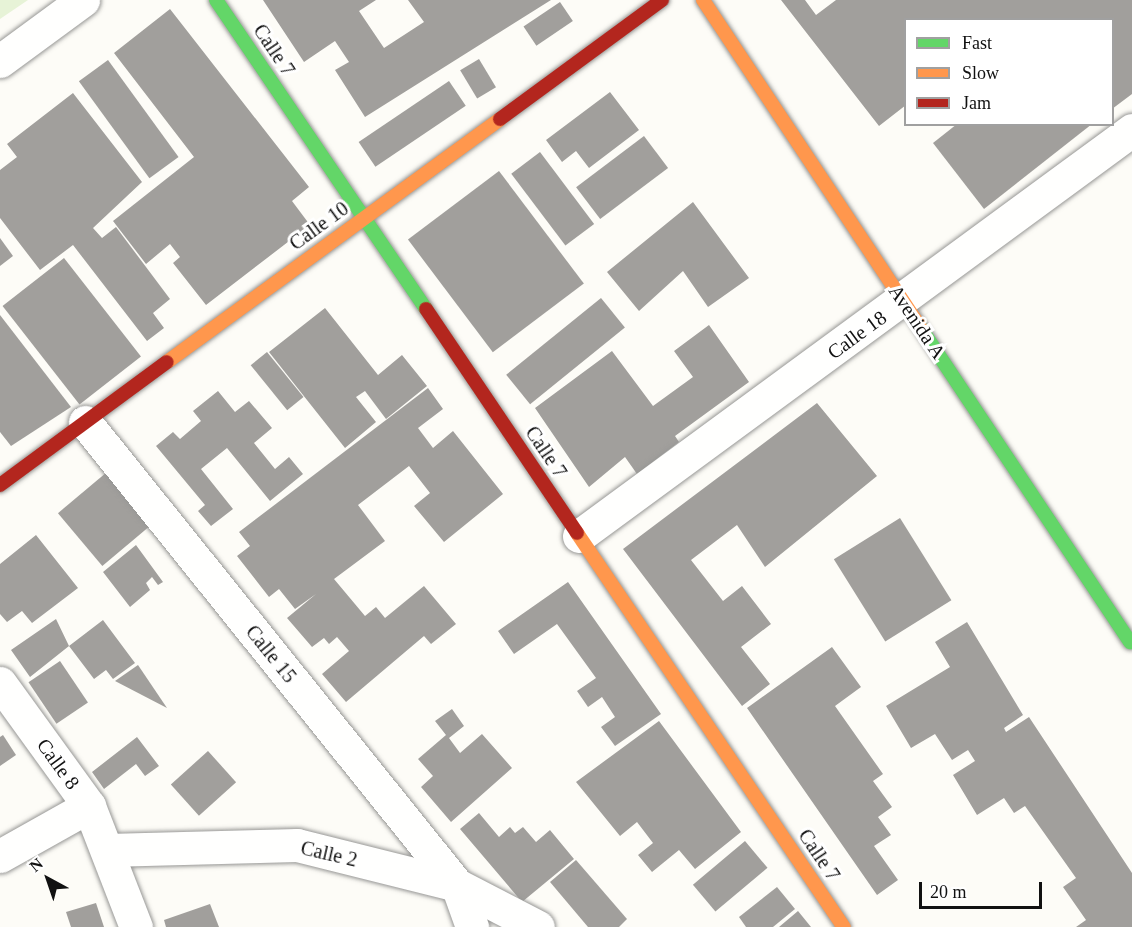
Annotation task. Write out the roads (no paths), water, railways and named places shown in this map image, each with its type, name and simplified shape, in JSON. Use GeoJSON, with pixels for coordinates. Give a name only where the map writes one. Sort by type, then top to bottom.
{"type":"FeatureCollection","features":[{"type":"Feature","properties":{"kind":"street"},"geometry":{"type":"LineString","coordinates":[[0,61],[83,0]]}},
{"type":"Feature","properties":{"kind":"street","name":"Calle 7"},"geometry":{"type":"LineString","coordinates":[[216,0],[844,927]]}},
{"type":"Feature","properties":{"kind":"street","name":"Calle 10"},"geometry":{"type":"LineString","coordinates":[[0,485],[662,0]]}},
{"type":"Feature","properties":{"kind":"street","name":"Avenida A"},"geometry":{"type":"LineString","coordinates":[[703,0],[1131,643]]}},
{"type":"Feature","properties":{"kind":"street","name":"Calle 18"},"geometry":{"type":"LineString","coordinates":[[579,536],[904,302],[1132,130]]}},
{"type":"Feature","properties":{"kind":"street","name":"Calle 15"},"geometry":{"type":"LineString","coordinates":[[85,422],[458,885]]}},
{"type":"Feature","properties":{"kind":"street","name":"Calle 8"},"geometry":{"type":"LineString","coordinates":[[0,682],[89,806],[136,927]]}},
{"type":"Feature","properties":{"kind":"street"},"geometry":{"type":"LineString","coordinates":[[0,856],[89,806]]}},
{"type":"Feature","properties":{"kind":"street","name":"Calle 2"},"geometry":{"type":"LineString","coordinates":[[107,850],[297,845],[458,885],[538,927]]}},
{"type":"Feature","properties":{"kind":"street"},"geometry":{"type":"LineString","coordinates":[[458,885],[472,927]]}}]}
